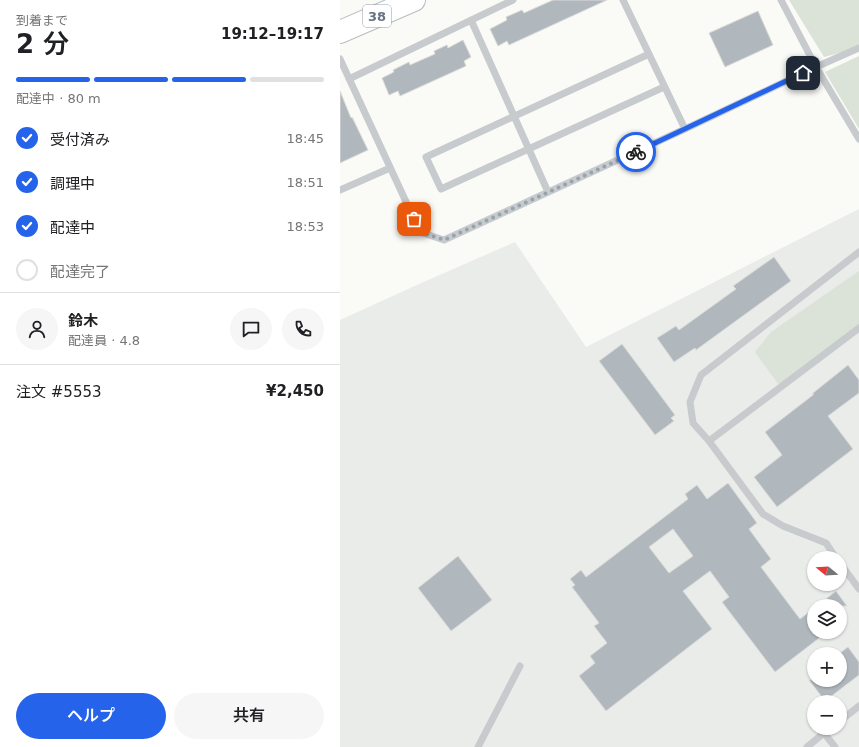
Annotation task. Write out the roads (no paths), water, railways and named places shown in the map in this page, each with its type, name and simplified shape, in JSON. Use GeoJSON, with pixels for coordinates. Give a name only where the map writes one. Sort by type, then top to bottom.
{"type":"FeatureCollection","features":[{"type":"Feature","properties":{"kind":"highway","name":"38"},"geometry":{"type":"LineString","coordinates":[[340,32],[413,0]]}},
{"type":"Feature","properties":{"kind":"lane"},"geometry":{"type":"LineString","coordinates":[[349,79],[513,0]]}},
{"type":"Feature","properties":{"kind":"lane"},"geometry":{"type":"LineString","coordinates":[[623,0],[685,129]]}},
{"type":"Feature","properties":{"kind":"lane"},"geometry":{"type":"LineString","coordinates":[[781,0],[816,67],[859,139]]}},
{"type":"Feature","properties":{"kind":"lane"},"geometry":{"type":"LineString","coordinates":[[471,20],[548,192]]}},
{"type":"Feature","properties":{"kind":"lane"},"geometry":{"type":"LineString","coordinates":[[340,59],[420,232],[444,240],[859,48]]}},
{"type":"Feature","properties":{"kind":"lane"},"geometry":{"type":"LineString","coordinates":[[649,54],[426,157],[440,190],[664,87]]}},
{"type":"Feature","properties":{"kind":"lane"},"geometry":{"type":"LineString","coordinates":[[340,190],[390,168]]}},
{"type":"Feature","properties":{"kind":"lane"},"geometry":{"type":"LineString","coordinates":[[831,551],[826,543],[783,526],[763,514],[693,423],[690,402],[701,375],[859,252]]}},
{"type":"Feature","properties":{"kind":"lane"},"geometry":{"type":"LineString","coordinates":[[709,442],[859,328]]}},
{"type":"Feature","properties":{"kind":"lane"},"geometry":{"type":"LineString","coordinates":[[847,573],[859,589]]}},
{"type":"Feature","properties":{"kind":"lane"},"geometry":{"type":"LineString","coordinates":[[478,747],[520,666]]}},
{"type":"Feature","properties":{"kind":"lane"},"geometry":{"type":"LineString","coordinates":[[847,715],[859,706]]}},
{"type":"Feature","properties":{"kind":"lane"},"geometry":{"type":"LineString","coordinates":[[807,747],[822,735]]}},
{"type":"Feature","properties":{"kind":"lane"},"geometry":{"type":"LineString","coordinates":[[826,735],[835,747]]}}]}
